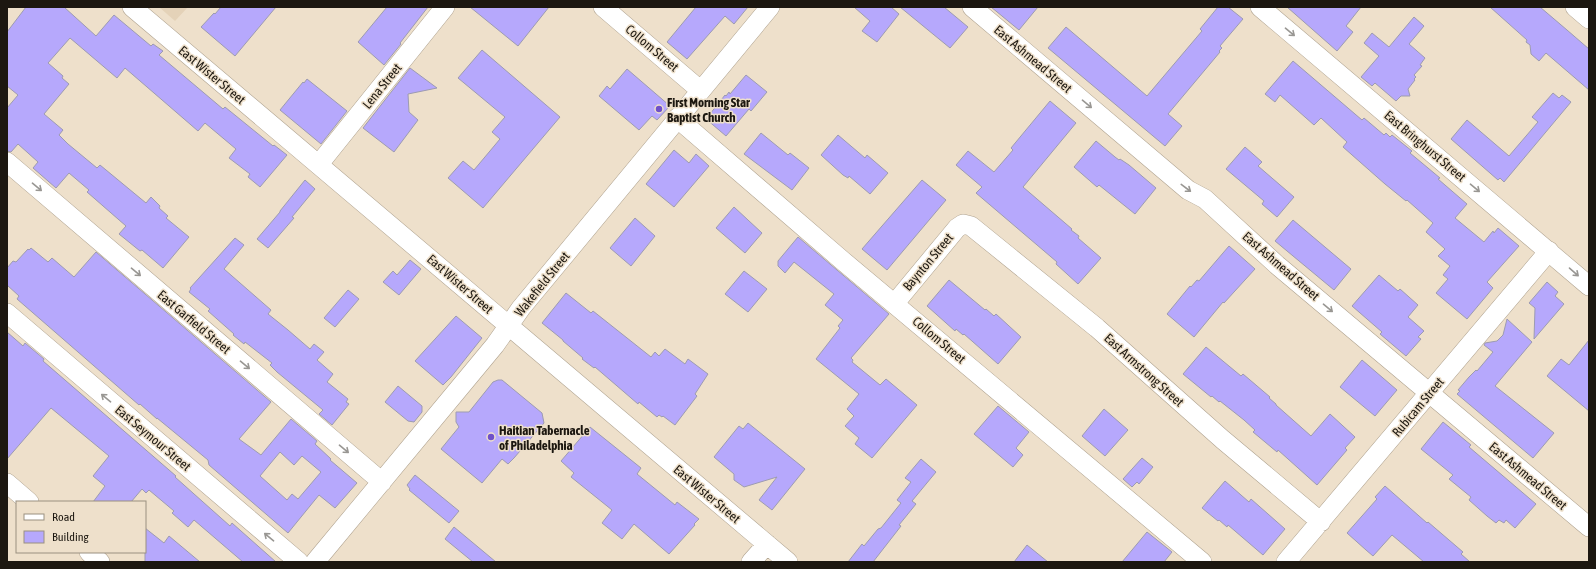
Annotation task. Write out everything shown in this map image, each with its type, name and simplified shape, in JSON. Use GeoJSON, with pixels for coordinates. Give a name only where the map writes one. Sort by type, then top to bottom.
{"type":"FeatureCollection","features":[{"type":"Feature","properties":{"kind":"street","name":"East Wister Street"},"geometry":{"type":"LineString","coordinates":[[132,7],[788,562]]}},
{"type":"Feature","properties":{"kind":"street","name":"Lena Street"},"geometry":{"type":"LineString","coordinates":[[319,164],[445,7]]}},
{"type":"Feature","properties":{"kind":"street","name":"Collom Street"},"geometry":{"type":"LineString","coordinates":[[603,7],[700,90]]}},
{"type":"Feature","properties":{"kind":"street","name":"Wakefield Street"},"geometry":{"type":"LineString","coordinates":[[315,562],[496,345],[521,308],[770,7]]}},
{"type":"Feature","properties":{"kind":"street","name":"East Ashmead Street"},"geometry":{"type":"LineString","coordinates":[[972,7],[1188,190],[1206,199],[1277,265],[1589,527]]}},
{"type":"Feature","properties":{"kind":"street","name":"East Bringhurst Street"},"geometry":{"type":"LineString","coordinates":[[1260,7],[1589,286]]}},
{"type":"Feature","properties":{"kind":"street"},"geometry":{"type":"LineString","coordinates":[[1575,7],[1589,19]]}},
{"type":"Feature","properties":{"kind":"street","name":"Collom Street"},"geometry":{"type":"LineString","coordinates":[[677,118],[843,261],[895,303],[1202,562]]}},
{"type":"Feature","properties":{"kind":"street","name":"East Garfield Street"},"geometry":{"type":"LineString","coordinates":[[7,162],[382,482]]}},
{"type":"Feature","properties":{"kind":"street","name":"Baynton Street"},"geometry":{"type":"LineString","coordinates":[[895,303],[957,228],[963,224]]}},
{"type":"Feature","properties":{"kind":"street","name":"East Armstrong Street"},"geometry":{"type":"LineString","coordinates":[[963,224],[971,226],[1098,328],[1222,439],[1321,522]]}},
{"type":"Feature","properties":{"kind":"street","name":"Rubicam Street"},"geometry":{"type":"LineString","coordinates":[[1286,562],[1549,251]]}},
{"type":"Feature","properties":{"kind":"street","name":"East Seymour Street"},"geometry":{"type":"LineString","coordinates":[[7,313],[299,562]]}},
{"type":"Feature","properties":{"kind":"street"},"geometry":{"type":"LineString","coordinates":[[7,484],[28,501]]}},
{"type":"Feature","properties":{"kind":"street"},"geometry":{"type":"LineString","coordinates":[[751,562],[766,544]]}},
{"type":"Feature","properties":{"kind":"street"},"geometry":{"type":"LineString","coordinates":[[89,553],[100,562]]}},
{"type":"Feature","properties":{"kind":"shaded area"},"geometry":{"type":"Polygon","coordinates":[[[159,7],[188,7],[175,21],[159,7]]]}},
{"type":"Feature","properties":{"kind":"building"},"geometry":{"type":"Polygon","coordinates":[[[26,7],[64,7],[96,36],[114,15],[151,46],[153,44],[163,51],[159,55],[223,109],[225,107],[273,146],[274,145],[287,155],[260,187],[248,177],[250,174],[229,158],[236,149],[205,123],[198,131],[125,68],[117,78],[70,38],[48,63],[63,76],[62,78],[69,84],[44,114],[63,130],[59,135],[68,144],[97,168],[100,165],[146,203],[151,197],[160,206],[159,208],[168,216],[166,218],[189,237],[163,268],[142,250],[140,251],[119,234],[126,226],[87,192],[89,190],[69,173],[56,188],[33,168],[38,162],[18,144],[11,152],[7,151],[7,108],[18,95],[7,86],[7,32],[26,7]]]}},
{"type":"Feature","properties":{"kind":"building"},"geometry":{"type":"Polygon","coordinates":[[[221,7],[276,7],[235,56],[201,27],[221,7]]]}},
{"type":"Feature","properties":{"kind":"building"},"geometry":{"type":"Polygon","coordinates":[[[387,7],[428,7],[384,65],[358,42],[387,7]]]}},
{"type":"Feature","properties":{"kind":"building"},"geometry":{"type":"Polygon","coordinates":[[[470,7],[549,7],[518,46],[470,7]]]}},
{"type":"Feature","properties":{"kind":"building"},"geometry":{"type":"Polygon","coordinates":[[[696,7],[748,7],[734,24],[725,16],[687,59],[667,42],[696,7]]]}},
{"type":"Feature","properties":{"kind":"building"},"geometry":{"type":"Polygon","coordinates":[[[854,7],[891,7],[899,14],[877,42],[862,31],[870,21],[854,7]]]}},
{"type":"Feature","properties":{"kind":"building"},"geometry":{"type":"Polygon","coordinates":[[[900,7],[944,7],[968,27],[950,48],[900,7]]]}},
{"type":"Feature","properties":{"kind":"building"},"geometry":{"type":"Polygon","coordinates":[[[991,7],[1038,7],[1019,30],[991,7]]]}},
{"type":"Feature","properties":{"kind":"building"},"geometry":{"type":"Polygon","coordinates":[[[1218,7],[1228,7],[1243,19],[1220,46],[1222,48],[1219,51],[1220,52],[1168,114],[1182,126],[1165,146],[1048,48],[1066,27],[1147,96],[1202,31],[1200,29],[1218,7]]]}},
{"type":"Feature","properties":{"kind":"building"},"geometry":{"type":"Polygon","coordinates":[[[1287,7],[1361,7],[1346,26],[1353,32],[1337,51],[1287,7]]]}},
{"type":"Feature","properties":{"kind":"building"},"geometry":{"type":"Polygon","coordinates":[[[1490,7],[1540,7],[1589,49],[1589,90],[1546,53],[1539,61],[1531,54],[1530,45],[1526,42],[1527,40],[1490,7]]]}},
{"type":"Feature","properties":{"kind":"building"},"geometry":{"type":"Polygon","coordinates":[[[1414,17],[1424,26],[1409,44],[1425,58],[1420,65],[1422,66],[1414,75],[1416,77],[1414,79],[1415,80],[1408,89],[1410,96],[1401,96],[1396,101],[1375,83],[1372,86],[1361,77],[1379,56],[1364,43],[1372,33],[1389,47],[1414,17]]]}},
{"type":"Feature","properties":{"kind":"building"},"geometry":{"type":"Polygon","coordinates":[[[482,50],[560,117],[483,208],[448,178],[463,161],[474,170],[500,139],[492,132],[505,117],[458,78],[482,50]]]}},
{"type":"Feature","properties":{"kind":"building"},"geometry":{"type":"Polygon","coordinates":[[[1293,61],[1362,120],[1364,118],[1384,135],[1386,133],[1390,137],[1392,135],[1412,151],[1410,153],[1440,178],[1438,179],[1467,204],[1455,218],[1484,242],[1493,231],[1494,233],[1498,228],[1519,246],[1487,282],[1493,288],[1467,319],[1436,293],[1448,279],[1443,275],[1450,266],[1438,256],[1445,249],[1426,232],[1433,223],[1343,147],[1347,142],[1321,118],[1314,125],[1280,95],[1275,102],[1265,94],[1293,61]]]}},
{"type":"Feature","properties":{"kind":"building"},"geometry":{"type":"Polygon","coordinates":[[[410,68],[437,88],[408,94],[409,112],[418,120],[394,152],[363,128],[410,68]]]}},
{"type":"Feature","properties":{"kind":"building"},"geometry":{"type":"Polygon","coordinates":[[[627,69],[670,106],[657,120],[652,116],[639,130],[599,96],[607,86],[610,89],[627,69]]]}},
{"type":"Feature","properties":{"kind":"building"},"geometry":{"type":"Polygon","coordinates":[[[746,75],[767,92],[751,111],[749,109],[726,136],[706,119],[725,95],[726,96],[729,92],[730,94],[746,75]]]}},
{"type":"Feature","properties":{"kind":"building"},"geometry":{"type":"Polygon","coordinates":[[[307,79],[347,111],[321,144],[280,110],[307,79]]]}},
{"type":"Feature","properties":{"kind":"building"},"geometry":{"type":"Polygon","coordinates":[[[1553,93],[1559,98],[1562,95],[1571,102],[1504,182],[1500,178],[1498,180],[1451,139],[1467,120],[1509,156],[1538,122],[1532,117],[1553,93]]]}},
{"type":"Feature","properties":{"kind":"building"},"geometry":{"type":"Polygon","coordinates":[[[1050,101],[1076,123],[1023,187],[1072,229],[1071,230],[1079,236],[1078,238],[1101,258],[1078,284],[1056,264],[1057,262],[976,193],[982,187],[956,165],[968,151],[994,172],[1013,150],[1011,148],[1050,101]]]}},
{"type":"Feature","properties":{"kind":"building"},"geometry":{"type":"Polygon","coordinates":[[[761,133],[788,155],[790,153],[809,168],[792,190],[744,154],[761,133]]]}},
{"type":"Feature","properties":{"kind":"building"},"geometry":{"type":"Polygon","coordinates":[[[838,135],[865,158],[867,155],[888,173],[870,194],[849,176],[848,178],[843,175],[821,155],[838,135]]]}},
{"type":"Feature","properties":{"kind":"building"},"geometry":{"type":"Polygon","coordinates":[[[1096,141],[1119,160],[1120,159],[1129,165],[1156,188],[1135,214],[1099,185],[1097,187],[1074,167],[1096,141]]]}},
{"type":"Feature","properties":{"kind":"building"},"geometry":{"type":"Polygon","coordinates":[[[1245,147],[1262,162],[1258,166],[1294,197],[1277,217],[1262,204],[1264,201],[1226,169],[1245,147]]]}},
{"type":"Feature","properties":{"kind":"building"},"geometry":{"type":"Polygon","coordinates":[[[674,150],[689,163],[696,154],[709,166],[674,207],[646,184],[674,150]]]}},
{"type":"Feature","properties":{"kind":"building"},"geometry":{"type":"Polygon","coordinates":[[[305,180],[315,189],[292,217],[294,218],[268,248],[257,239],[305,180]]]}},
{"type":"Feature","properties":{"kind":"building"},"geometry":{"type":"Polygon","coordinates":[[[922,180],[946,200],[887,270],[862,249],[922,180]]]}},
{"type":"Feature","properties":{"kind":"building"},"geometry":{"type":"Polygon","coordinates":[[[734,207],[762,233],[745,253],[716,228],[734,207]]]}},
{"type":"Feature","properties":{"kind":"building"},"geometry":{"type":"Polygon","coordinates":[[[635,218],[655,236],[631,266],[610,248],[635,218]]]}},
{"type":"Feature","properties":{"kind":"building"},"geometry":{"type":"Polygon","coordinates":[[[1293,220],[1351,269],[1334,290],[1275,241],[1293,220]]]}},
{"type":"Feature","properties":{"kind":"building"},"geometry":{"type":"Polygon","coordinates":[[[798,237],[889,314],[851,358],[853,360],[852,362],[880,385],[886,379],[917,405],[872,458],[855,444],[859,438],[845,426],[854,416],[847,409],[859,394],[816,359],[840,328],[838,326],[843,320],[825,305],[834,294],[794,262],[785,273],[778,266],[778,261],[798,237]]]}},
{"type":"Feature","properties":{"kind":"building"},"geometry":{"type":"Polygon","coordinates":[[[235,238],[244,245],[224,269],[271,310],[268,314],[310,349],[314,344],[324,352],[317,360],[333,374],[327,382],[348,399],[346,402],[349,404],[332,425],[319,414],[323,410],[277,372],[270,365],[272,363],[245,342],[244,344],[233,335],[234,334],[208,311],[210,309],[189,292],[191,289],[190,288],[235,238]]]}},
{"type":"Feature","properties":{"kind":"building"},"geometry":{"type":"Polygon","coordinates":[[[1229,246],[1255,269],[1224,303],[1223,302],[1194,337],[1167,314],[1190,286],[1191,287],[1197,280],[1199,281],[1229,246]]]}},
{"type":"Feature","properties":{"kind":"building"},"geometry":{"type":"Polygon","coordinates":[[[31,248],[48,262],[52,258],[74,277],[96,252],[271,402],[239,439],[261,455],[291,419],[317,441],[315,444],[331,459],[330,460],[357,483],[335,508],[319,495],[288,533],[209,465],[208,460],[140,404],[139,405],[17,299],[19,296],[7,285],[7,268],[13,261],[16,262],[28,249],[29,250],[31,248]],[[280,452],[260,476],[287,500],[292,494],[298,499],[321,472],[302,456],[294,465],[280,452]]]}},
{"type":"Feature","properties":{"kind":"building"},"geometry":{"type":"Polygon","coordinates":[[[410,260],[421,269],[399,295],[383,282],[393,271],[397,275],[410,260]]]}},
{"type":"Feature","properties":{"kind":"building"},"geometry":{"type":"Polygon","coordinates":[[[744,271],[767,289],[748,312],[725,294],[744,271]]]}},
{"type":"Feature","properties":{"kind":"building"},"geometry":{"type":"Polygon","coordinates":[[[1379,275],[1398,291],[1400,289],[1418,305],[1408,317],[1424,331],[1418,337],[1421,339],[1406,356],[1380,334],[1382,332],[1352,306],[1379,275]]]}},
{"type":"Feature","properties":{"kind":"building"},"geometry":{"type":"Polygon","coordinates":[[[949,280],[985,310],[986,309],[994,316],[996,314],[1021,337],[998,364],[964,334],[963,335],[956,329],[955,331],[927,306],[949,280]]]}},
{"type":"Feature","properties":{"kind":"building"},"geometry":{"type":"Polygon","coordinates":[[[1547,282],[1558,292],[1555,296],[1564,304],[1534,339],[1535,308],[1529,303],[1547,282]]]}},
{"type":"Feature","properties":{"kind":"building"},"geometry":{"type":"Polygon","coordinates":[[[348,290],[359,299],[335,327],[324,318],[348,290]]]}},
{"type":"Feature","properties":{"kind":"building"},"geometry":{"type":"Polygon","coordinates":[[[566,293],[591,313],[593,311],[651,357],[655,352],[659,356],[665,349],[685,364],[688,359],[708,374],[695,394],[697,396],[675,425],[663,416],[662,417],[659,415],[657,417],[639,402],[638,404],[595,367],[594,368],[582,359],[583,358],[542,323],[566,293]]]}},
{"type":"Feature","properties":{"kind":"building"},"geometry":{"type":"Polygon","coordinates":[[[456,316],[482,338],[443,385],[415,361],[456,316]]]}},
{"type":"Feature","properties":{"kind":"building"},"geometry":{"type":"Polygon","coordinates":[[[1507,319],[1532,342],[1495,386],[1554,433],[1533,458],[1457,394],[1460,391],[1458,390],[1469,377],[1476,370],[1477,371],[1493,352],[1484,345],[1485,343],[1497,341],[1503,335],[1507,319]]]}},
{"type":"Feature","properties":{"kind":"building"},"geometry":{"type":"Polygon","coordinates":[[[7,332],[23,346],[25,343],[44,359],[43,361],[176,476],[175,477],[230,526],[232,523],[276,562],[243,562],[194,520],[188,527],[172,513],[174,511],[149,490],[146,493],[142,489],[132,501],[94,501],[105,486],[93,476],[109,456],[51,408],[7,459],[7,332]]]}},
{"type":"Feature","properties":{"kind":"building"},"geometry":{"type":"Polygon","coordinates":[[[1589,340],[1589,411],[1547,376],[1561,359],[1569,365],[1589,340]]]}},
{"type":"Feature","properties":{"kind":"building"},"geometry":{"type":"Polygon","coordinates":[[[1206,347],[1241,376],[1243,374],[1311,436],[1330,414],[1355,437],[1345,448],[1347,450],[1317,485],[1278,450],[1277,452],[1253,432],[1255,430],[1244,420],[1220,401],[1219,402],[1212,396],[1211,397],[1183,374],[1206,347]]]}},
{"type":"Feature","properties":{"kind":"building"},"geometry":{"type":"Polygon","coordinates":[[[1362,360],[1397,390],[1375,416],[1340,387],[1362,360]]]}},
{"type":"Feature","properties":{"kind":"building","name":"Haitian Tabernacle of Philadelphia"},"geometry":{"type":"Polygon","coordinates":[[[502,380],[542,413],[544,423],[508,464],[502,459],[482,483],[441,449],[459,427],[456,422],[456,412],[469,412],[493,382],[502,380]]]}},
{"type":"Feature","properties":{"kind":"building"},"geometry":{"type":"Polygon","coordinates":[[[398,386],[422,406],[422,412],[414,422],[408,421],[385,402],[398,386]]]}},
{"type":"Feature","properties":{"kind":"building"},"geometry":{"type":"Polygon","coordinates":[[[998,406],[1029,432],[1016,448],[1023,455],[1013,467],[974,434],[998,406]]]}},
{"type":"Feature","properties":{"kind":"building"},"geometry":{"type":"Polygon","coordinates":[[[1104,409],[1128,430],[1105,456],[1082,436],[1104,409]]]}},
{"type":"Feature","properties":{"kind":"building"},"geometry":{"type":"Polygon","coordinates":[[[1443,422],[1471,445],[1469,447],[1536,504],[1515,528],[1506,520],[1504,523],[1499,520],[1496,523],[1487,516],[1469,500],[1471,497],[1449,479],[1453,475],[1421,449],[1443,422]]]}},
{"type":"Feature","properties":{"kind":"building"},"geometry":{"type":"Polygon","coordinates":[[[748,423],[805,469],[772,510],[759,500],[777,477],[744,487],[734,480],[734,474],[714,457],[739,426],[743,429],[748,423]]]}},
{"type":"Feature","properties":{"kind":"building"},"geometry":{"type":"Polygon","coordinates":[[[590,427],[641,468],[637,474],[675,505],[677,502],[699,519],[669,554],[634,524],[622,539],[602,523],[612,510],[571,477],[574,473],[561,461],[590,427]]]}},
{"type":"Feature","properties":{"kind":"building"},"geometry":{"type":"Polygon","coordinates":[[[1142,458],[1153,467],[1139,484],[1137,482],[1132,487],[1123,479],[1142,458]]]}},
{"type":"Feature","properties":{"kind":"building"},"geometry":{"type":"Polygon","coordinates":[[[921,459],[936,472],[912,501],[916,504],[899,525],[901,526],[873,562],[848,562],[862,544],[864,546],[878,529],[881,528],[901,503],[897,500],[911,482],[905,478],[921,459]]]}},
{"type":"Feature","properties":{"kind":"building"},"geometry":{"type":"Polygon","coordinates":[[[415,475],[459,511],[449,523],[409,490],[410,489],[407,485],[415,475]]]}},
{"type":"Feature","properties":{"kind":"building"},"geometry":{"type":"Polygon","coordinates":[[[1225,481],[1249,502],[1251,499],[1285,529],[1263,555],[1228,525],[1227,527],[1202,508],[1225,481]]]}},
{"type":"Feature","properties":{"kind":"building"},"geometry":{"type":"Polygon","coordinates":[[[1385,486],[1463,552],[1461,554],[1470,562],[1424,562],[1392,535],[1373,556],[1366,550],[1347,533],[1377,499],[1375,497],[1385,486]]]}},
{"type":"Feature","properties":{"kind":"building"},"geometry":{"type":"Polygon","coordinates":[[[454,527],[496,562],[473,562],[445,539],[454,527]]]}},
{"type":"Feature","properties":{"kind":"building"},"geometry":{"type":"Polygon","coordinates":[[[146,529],[164,543],[169,536],[200,562],[145,562],[146,529]]]}},
{"type":"Feature","properties":{"kind":"building"},"geometry":{"type":"Polygon","coordinates":[[[1147,532],[1172,552],[1164,562],[1122,562],[1147,532]]]}},
{"type":"Feature","properties":{"kind":"building"},"geometry":{"type":"Polygon","coordinates":[[[1027,545],[1048,562],[1014,562],[1027,545]]]}},
{"type":"Feature","properties":{"kind":"place","name":"First Morning Star Baptist Church"},"geometry":{"type":"Point","coordinates":[659,109]}},
{"type":"Feature","properties":{"kind":"place","name":"Haitian Tabernacle of Philadelphia"},"geometry":{"type":"Point","coordinates":[491,437]}}]}
